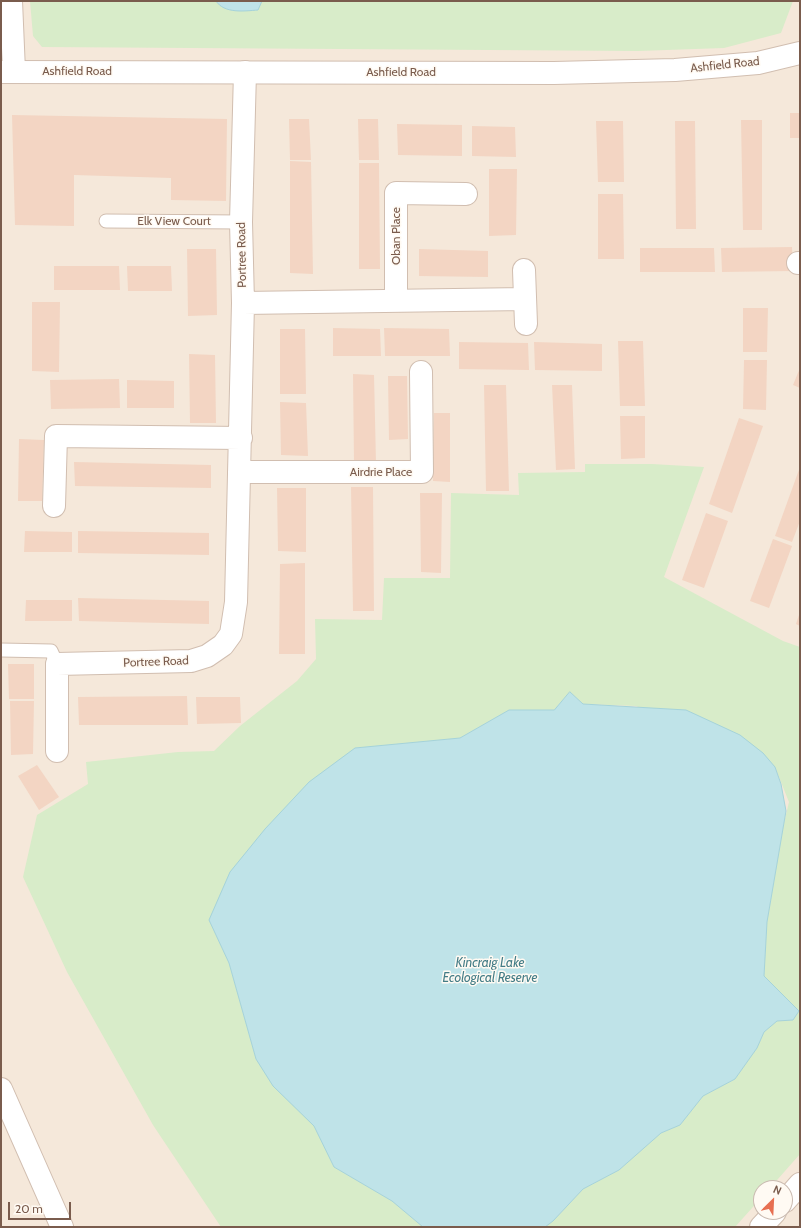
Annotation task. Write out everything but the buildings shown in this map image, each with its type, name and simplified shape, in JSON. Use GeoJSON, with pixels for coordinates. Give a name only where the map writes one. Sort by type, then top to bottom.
{"type":"FeatureCollection","features":[{"type":"Feature","properties":{"kind":"street"},"geometry":{"type":"LineString","coordinates":[[8,71],[11,1]]}},
{"type":"Feature","properties":{"kind":"street","name":"Ashfield Road"},"geometry":{"type":"LineString","coordinates":[[8,71],[554,73],[675,70],[758,63],[800,53]]}},
{"type":"Feature","properties":{"kind":"street","name":"Portree Road"},"geometry":{"type":"LineString","coordinates":[[57,664],[192,661],[207,656],[223,645],[231,634],[236,602],[241,438],[243,303],[241,222],[245,72]]}},
{"type":"Feature","properties":{"kind":"street","name":"Oban Place"},"geometry":{"type":"LineString","coordinates":[[396,301],[396,193],[466,194]]}},
{"type":"Feature","properties":{"kind":"street"},"geometry":{"type":"LineString","coordinates":[[524,270],[526,324]]}},
{"type":"Feature","properties":{"kind":"street"},"geometry":{"type":"LineString","coordinates":[[243,303],[525,299]]}},
{"type":"Feature","properties":{"kind":"street","name":"Airdrie Place"},"geometry":{"type":"LineString","coordinates":[[239,472],[422,472],[421,372]]}},
{"type":"Feature","properties":{"kind":"street"},"geometry":{"type":"LineString","coordinates":[[54,506],[56,436],[241,438]]}},
{"type":"Feature","properties":{"kind":"street"},"geometry":{"type":"LineString","coordinates":[[57,664],[57,751]]}},
{"type":"Feature","properties":{"kind":"street"},"geometry":{"type":"LineString","coordinates":[[3,1099],[62,1227]]}},
{"type":"Feature","properties":{"kind":"lane","name":"Elk View Court"},"geometry":{"type":"LineString","coordinates":[[106,221],[241,222]]}},
{"type":"Feature","properties":{"kind":"lane"},"geometry":{"type":"LineString","coordinates":[[1,650],[51,651],[57,664]]}},
{"type":"Feature","properties":{"kind":"shaded area"},"geometry":{"type":"Polygon","coordinates":[[[1,1],[800,1],[800,1227],[1,1227],[1,1]]]}},
{"type":"Feature","properties":{"kind":"green space"},"geometry":{"type":"Polygon","coordinates":[[[30,1],[793,1],[781,33],[724,48],[638,51],[42,47],[33,36],[30,1]]]}},
{"type":"Feature","properties":{"kind":"green space"},"geometry":{"type":"Polygon","coordinates":[[[585,464],[652,464],[704,467],[664,577],[783,641],[800,647],[800,1154],[777,1180],[753,1180],[753,1207],[735,1227],[545,1227],[553,1221],[583,1189],[619,1170],[661,1133],[680,1125],[703,1096],[735,1079],[757,1048],[764,1032],[777,1021],[793,1020],[799,1011],[764,976],[767,922],[783,827],[789,802],[775,767],[636,706],[583,704],[570,692],[554,710],[509,710],[460,738],[408,744],[209,920],[229,963],[256,1059],[314,1126],[334,1167],[392,1201],[423,1227],[221,1227],[153,1125],[67,972],[23,877],[37,815],[88,784],[86,762],[178,752],[214,751],[240,726],[297,681],[316,659],[315,619],[382,620],[384,578],[450,578],[451,493],[519,495],[518,473],[585,472],[585,464]]]}},
{"type":"Feature","properties":{"kind":"water"},"geometry":{"type":"Polygon","coordinates":[[[216,1],[262,1],[258,10],[235,11],[224,8],[216,1]]]}},
{"type":"Feature","properties":{"kind":"water","name":"Kincraig Lake Ecological Reserve"},"geometry":{"type":"Polygon","coordinates":[[[570,692],[583,704],[686,710],[740,735],[763,753],[775,767],[781,784],[786,811],[767,922],[764,976],[799,1011],[793,1020],[777,1021],[764,1032],[757,1048],[735,1079],[703,1096],[680,1125],[661,1133],[619,1170],[583,1189],[553,1221],[545,1227],[423,1227],[392,1201],[334,1167],[314,1126],[273,1086],[256,1059],[229,963],[209,920],[230,872],[265,829],[309,782],[355,748],[460,738],[509,710],[554,710],[570,692]]]}}]}
